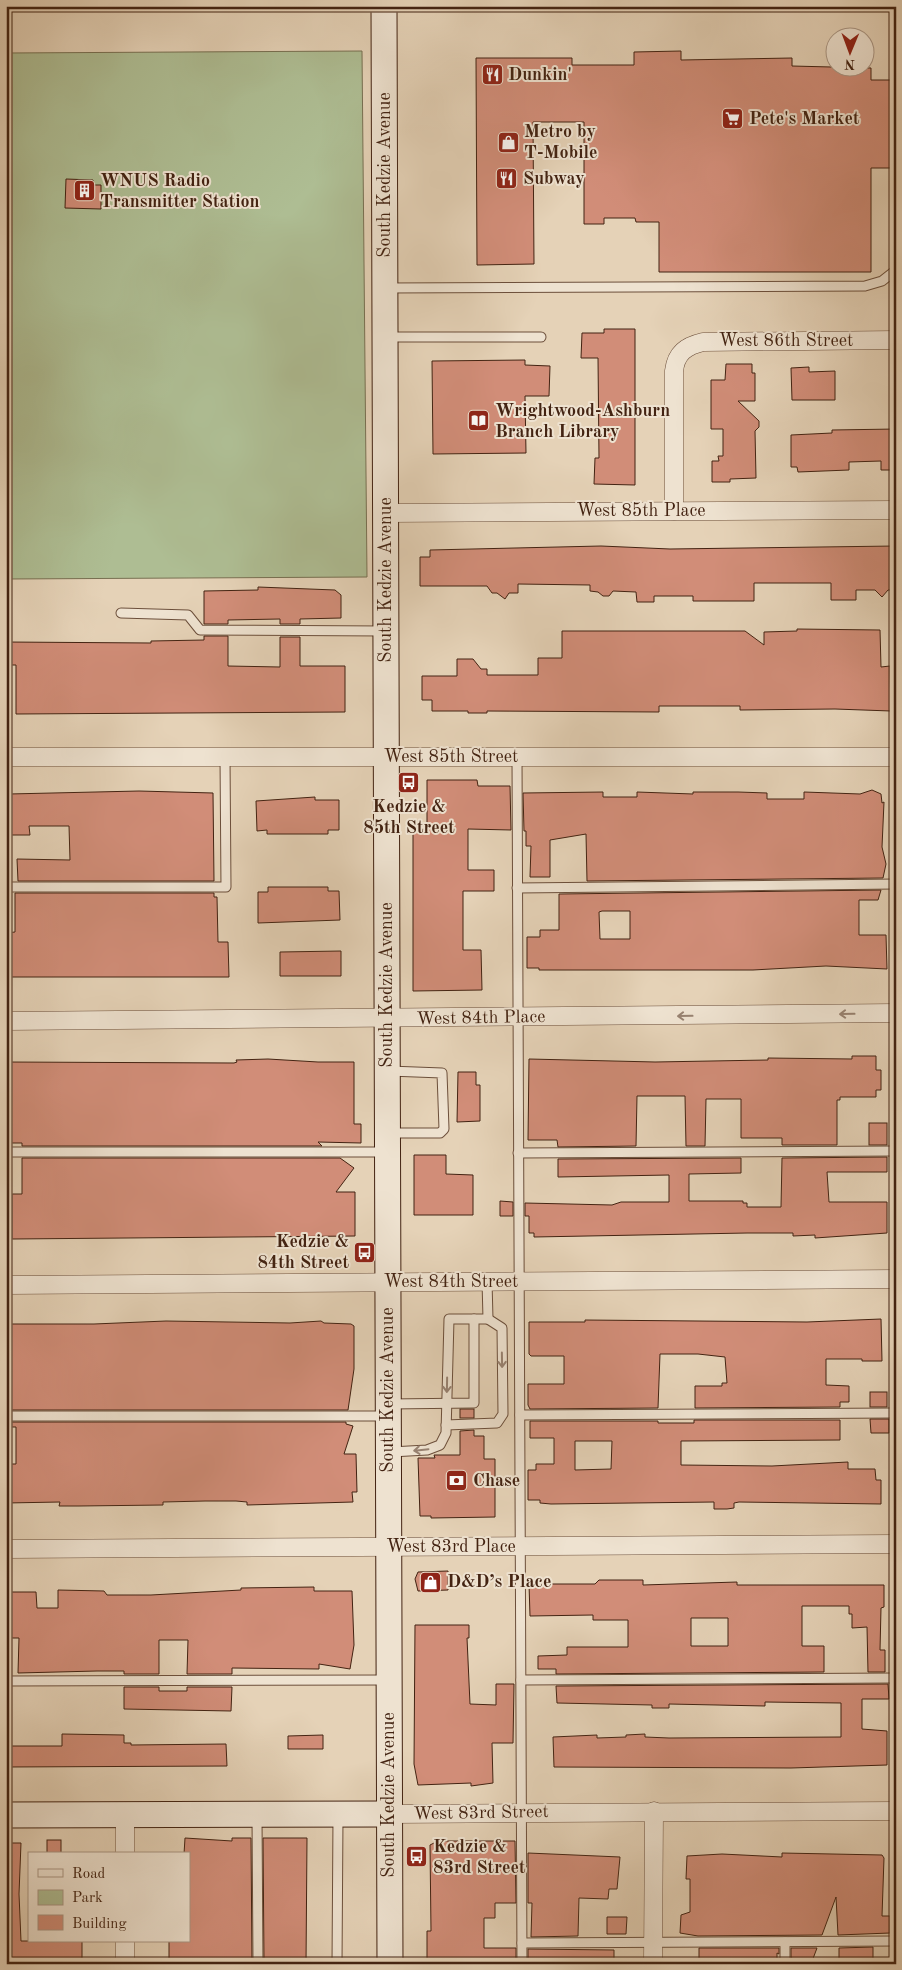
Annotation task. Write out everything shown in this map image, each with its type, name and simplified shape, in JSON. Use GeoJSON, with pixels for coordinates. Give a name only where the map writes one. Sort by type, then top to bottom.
{"type":"FeatureCollection","features":[{"type":"Feature","properties":{"kind":"main road","name":"South Kedzie Avenue"},"geometry":{"type":"LineString","coordinates":[[384,6],[390,1964]]}},
{"type":"Feature","properties":{"kind":"main road","name":"West 83rd Street"},"geometry":{"type":"LineString","coordinates":[[6,1815],[389,1814]]}},
{"type":"Feature","properties":{"kind":"street","name":"West 86th Street"},"geometry":{"type":"LineString","coordinates":[[674,511],[674,371],[675,361],[689,345],[703,342],[896,340]]}},
{"type":"Feature","properties":{"kind":"street","name":"West 85th Place"},"geometry":{"type":"LineString","coordinates":[[386,513],[896,510]]}},
{"type":"Feature","properties":{"kind":"street","name":"West 85th Street"},"geometry":{"type":"LineString","coordinates":[[6,757],[896,757]]}},
{"type":"Feature","properties":{"kind":"street","name":"West 84th Place"},"geometry":{"type":"LineString","coordinates":[[6,1021],[518,1018],[896,1013]]}},
{"type":"Feature","properties":{"kind":"street","name":"West 84th Street"},"geometry":{"type":"LineString","coordinates":[[6,1285],[896,1279]]}},
{"type":"Feature","properties":{"kind":"street","name":"West 83rd Place"},"geometry":{"type":"LineString","coordinates":[[6,1549],[896,1544]]}},
{"type":"Feature","properties":{"kind":"street"},"geometry":{"type":"LineString","coordinates":[[653,1964],[654,1811]]}},
{"type":"Feature","properties":{"kind":"street","name":"West 83rd Street"},"geometry":{"type":"LineString","coordinates":[[389,1814],[896,1811]]}},
{"type":"Feature","properties":{"kind":"street"},"geometry":{"type":"LineString","coordinates":[[125,1815],[125,1852]]}},
{"type":"Feature","properties":{"kind":"street"},"geometry":{"type":"LineString","coordinates":[[125,1942],[125,1964]]}},
{"type":"Feature","properties":{"kind":"lane"},"geometry":{"type":"LineString","coordinates":[[385,288],[865,286],[882,282],[896,270]]}},
{"type":"Feature","properties":{"kind":"lane"},"geometry":{"type":"LineString","coordinates":[[386,336],[541,337]]}},
{"type":"Feature","properties":{"kind":"lane"},"geometry":{"type":"LineString","coordinates":[[121,613],[188,614],[200,630],[386,631]]}},
{"type":"Feature","properties":{"kind":"lane"},"geometry":{"type":"LineString","coordinates":[[6,888],[226,886],[226,757]]}},
{"type":"Feature","properties":{"kind":"lane"},"geometry":{"type":"LineString","coordinates":[[517,757],[522,1964]]}},
{"type":"Feature","properties":{"kind":"lane"},"geometry":{"type":"LineString","coordinates":[[518,888],[896,884]]}},
{"type":"Feature","properties":{"kind":"lane"},"geometry":{"type":"LineString","coordinates":[[6,1152],[387,1143],[440,1133],[444,1129],[442,1073],[387,1071]]}},
{"type":"Feature","properties":{"kind":"lane"},"geometry":{"type":"LineString","coordinates":[[518,1153],[896,1151]]}},
{"type":"Feature","properties":{"kind":"lane"},"geometry":{"type":"LineString","coordinates":[[487,1281],[488,1319]]}},
{"type":"Feature","properties":{"kind":"lane"},"geometry":{"type":"LineString","coordinates":[[388,1452],[427,1450],[440,1445],[446,1433],[446,1425],[447,1404],[449,1319],[488,1319],[502,1328],[503,1414],[497,1423],[446,1425]]}},
{"type":"Feature","properties":{"kind":"lane"},"geometry":{"type":"LineString","coordinates":[[6,1416],[388,1410],[474,1403],[474,1319]]}},
{"type":"Feature","properties":{"kind":"lane"},"geometry":{"type":"LineString","coordinates":[[520,1415],[896,1413]]}},
{"type":"Feature","properties":{"kind":"lane"},"geometry":{"type":"LineString","coordinates":[[520,1680],[896,1678]]}},
{"type":"Feature","properties":{"kind":"lane"},"geometry":{"type":"LineString","coordinates":[[6,1681],[388,1680]]}},
{"type":"Feature","properties":{"kind":"lane"},"geometry":{"type":"LineString","coordinates":[[257,1814],[258,1964]]}},
{"type":"Feature","properties":{"kind":"lane"},"geometry":{"type":"LineString","coordinates":[[337,1964],[338,1814]]}},
{"type":"Feature","properties":{"kind":"lane"},"geometry":{"type":"LineString","coordinates":[[785,1942],[785,1964]]}},
{"type":"Feature","properties":{"kind":"lane"},"geometry":{"type":"LineString","coordinates":[[522,1943],[896,1942]]}},
{"type":"Feature","properties":{"kind":"green space"},"geometry":{"type":"Polygon","coordinates":[[[362,51],[367,577],[6,579],[6,53],[362,51]]]}},
{"type":"Feature","properties":{"kind":"building"},"geometry":{"type":"Polygon","coordinates":[[[681,51],[681,60],[792,58],[792,66],[824,67],[824,78],[896,80],[896,168],[871,168],[871,272],[659,272],[659,222],[636,222],[635,218],[604,218],[604,224],[584,224],[584,122],[533,122],[534,264],[477,265],[476,58],[572,58],[572,65],[634,65],[634,52],[681,51]]]}},
{"type":"Feature","properties":{"kind":"building","name":"WNUS Radio Transmitter Station"},"geometry":{"type":"Polygon","coordinates":[[[66,179],[93,180],[93,185],[101,185],[101,209],[65,208],[66,179]]]}},
{"type":"Feature","properties":{"kind":"building"},"geometry":{"type":"Polygon","coordinates":[[[604,329],[635,329],[635,485],[594,484],[595,458],[599,458],[598,358],[581,358],[582,333],[604,333],[604,329]]]}},
{"type":"Feature","properties":{"kind":"building","name":"Wrightwood-Ashburn Branch Library"},"geometry":{"type":"Polygon","coordinates":[[[525,360],[525,365],[550,366],[549,396],[525,396],[526,453],[433,454],[432,361],[525,360]]]}},
{"type":"Feature","properties":{"kind":"building"},"geometry":{"type":"Polygon","coordinates":[[[726,364],[752,364],[752,373],[755,373],[755,401],[738,401],[759,421],[759,427],[755,431],[756,478],[730,479],[730,482],[712,482],[712,461],[719,461],[718,456],[723,456],[723,429],[711,429],[711,380],[725,380],[726,364]]]}},
{"type":"Feature","properties":{"kind":"building"},"geometry":{"type":"Polygon","coordinates":[[[809,367],[809,372],[835,371],[835,400],[792,400],[791,368],[809,367]]]}},
{"type":"Feature","properties":{"kind":"building"},"geometry":{"type":"Polygon","coordinates":[[[896,429],[896,470],[881,470],[881,461],[849,462],[849,470],[798,472],[797,467],[791,467],[791,435],[832,433],[832,430],[896,429]]]}},
{"type":"Feature","properties":{"kind":"building"},"geometry":{"type":"Polygon","coordinates":[[[601,546],[670,549],[895,546],[895,590],[888,590],[882,597],[875,590],[856,590],[856,600],[831,600],[831,583],[754,583],[754,601],[693,601],[693,596],[654,596],[654,602],[637,602],[636,592],[613,591],[609,596],[603,596],[598,592],[590,591],[590,585],[518,584],[518,593],[509,593],[505,599],[497,593],[492,593],[487,586],[420,586],[420,557],[430,557],[430,550],[601,546]]]}},
{"type":"Feature","properties":{"kind":"building"},"geometry":{"type":"Polygon","coordinates":[[[258,587],[335,590],[341,595],[341,618],[300,619],[300,624],[280,624],[280,619],[228,620],[228,624],[204,624],[204,591],[258,590],[258,587]]]}},
{"type":"Feature","properties":{"kind":"building"},"geometry":{"type":"Polygon","coordinates":[[[797,629],[880,630],[881,667],[890,666],[891,711],[835,709],[740,710],[740,706],[659,706],[659,712],[487,711],[487,713],[468,713],[468,711],[432,711],[432,700],[422,700],[422,676],[457,676],[457,659],[473,659],[481,669],[487,669],[487,675],[538,675],[538,658],[562,658],[562,631],[745,631],[764,645],[764,632],[797,631],[797,629]]]}},
{"type":"Feature","properties":{"kind":"building"},"geometry":{"type":"Polygon","coordinates":[[[204,636],[228,636],[228,666],[280,667],[280,637],[300,637],[300,666],[345,666],[345,712],[16,714],[16,665],[6,665],[6,642],[151,643],[151,641],[204,640],[204,636]]]}},
{"type":"Feature","properties":{"kind":"building"},"geometry":{"type":"Polygon","coordinates":[[[427,780],[477,780],[478,786],[510,786],[511,830],[468,829],[468,870],[494,870],[494,891],[463,891],[463,950],[481,950],[482,990],[413,991],[413,832],[427,832],[427,780]]]}},
{"type":"Feature","properties":{"kind":"building"},"geometry":{"type":"Polygon","coordinates":[[[872,790],[881,794],[882,803],[884,802],[882,847],[886,864],[883,878],[587,881],[586,834],[550,840],[550,877],[530,877],[531,846],[526,846],[523,793],[603,792],[603,797],[637,797],[637,792],[693,794],[693,792],[738,792],[767,793],[767,799],[804,799],[804,792],[860,794],[872,790]]]}},
{"type":"Feature","properties":{"kind":"building"},"geometry":{"type":"Polygon","coordinates":[[[139,791],[213,793],[214,881],[18,881],[17,859],[70,860],[69,826],[29,826],[30,835],[9,835],[9,794],[139,791]]]}},
{"type":"Feature","properties":{"kind":"building"},"geometry":{"type":"Polygon","coordinates":[[[315,797],[315,800],[339,800],[339,830],[328,830],[328,834],[267,834],[267,830],[257,831],[256,801],[315,797]]]}},
{"type":"Feature","properties":{"kind":"building"},"geometry":{"type":"Polygon","coordinates":[[[268,887],[328,887],[328,891],[339,891],[340,920],[258,923],[258,892],[268,892],[268,887]]]}},
{"type":"Feature","properties":{"kind":"building"},"geometry":{"type":"Polygon","coordinates":[[[881,890],[878,900],[859,900],[859,935],[886,935],[887,969],[826,966],[753,970],[539,970],[539,968],[527,968],[527,937],[540,937],[540,930],[559,930],[559,894],[881,890]],[[630,911],[599,912],[600,939],[630,939],[630,911]]]}},
{"type":"Feature","properties":{"kind":"building"},"geometry":{"type":"Polygon","coordinates":[[[15,893],[214,893],[214,897],[217,897],[218,942],[228,942],[229,977],[6,977],[6,933],[15,932],[15,893]]]}},
{"type":"Feature","properties":{"kind":"building"},"geometry":{"type":"Polygon","coordinates":[[[341,951],[341,976],[280,976],[280,952],[341,951]]]}},
{"type":"Feature","properties":{"kind":"building"},"geometry":{"type":"Polygon","coordinates":[[[852,1056],[876,1056],[876,1070],[881,1070],[881,1090],[876,1090],[876,1097],[840,1097],[840,1100],[837,1100],[837,1145],[782,1145],[782,1138],[741,1138],[741,1099],[706,1099],[705,1146],[686,1146],[685,1096],[637,1096],[636,1146],[558,1147],[557,1140],[528,1140],[529,1059],[655,1062],[768,1060],[768,1058],[852,1059],[852,1056]]]}},
{"type":"Feature","properties":{"kind":"building"},"geometry":{"type":"Polygon","coordinates":[[[268,1059],[354,1062],[354,1124],[361,1124],[361,1143],[318,1142],[322,1146],[22,1146],[22,1143],[6,1143],[6,1062],[234,1063],[237,1062],[236,1060],[268,1059]]]}},
{"type":"Feature","properties":{"kind":"building"},"geometry":{"type":"Polygon","coordinates":[[[458,1072],[476,1072],[476,1085],[480,1085],[480,1121],[457,1122],[458,1072]]]}},
{"type":"Feature","properties":{"kind":"building"},"geometry":{"type":"Polygon","coordinates":[[[869,1123],[887,1123],[887,1145],[869,1145],[869,1123]]]}},
{"type":"Feature","properties":{"kind":"building"},"geometry":{"type":"Polygon","coordinates":[[[414,1155],[446,1155],[446,1174],[473,1175],[473,1215],[414,1215],[414,1155]]]}},
{"type":"Feature","properties":{"kind":"building"},"geometry":{"type":"Polygon","coordinates":[[[887,1157],[887,1172],[827,1172],[829,1202],[887,1202],[887,1233],[815,1238],[815,1235],[793,1236],[793,1233],[534,1237],[534,1233],[529,1233],[529,1216],[525,1216],[525,1203],[612,1205],[621,1202],[669,1202],[669,1175],[558,1177],[558,1159],[741,1158],[741,1173],[689,1174],[689,1201],[743,1201],[743,1203],[747,1203],[747,1207],[781,1207],[782,1158],[887,1157]]]}},
{"type":"Feature","properties":{"kind":"building"},"geometry":{"type":"Polygon","coordinates":[[[22,1158],[340,1158],[354,1168],[336,1192],[355,1192],[355,1236],[12,1239],[12,1194],[22,1194],[22,1158]]]}},
{"type":"Feature","properties":{"kind":"building"},"geometry":{"type":"Polygon","coordinates":[[[500,1201],[513,1202],[513,1216],[500,1216],[500,1201]]]}},
{"type":"Feature","properties":{"kind":"building"},"geometry":{"type":"Polygon","coordinates":[[[881,1319],[882,1361],[826,1359],[826,1385],[849,1386],[849,1402],[840,1402],[840,1407],[695,1408],[695,1386],[722,1386],[722,1383],[727,1383],[725,1357],[698,1354],[660,1354],[658,1408],[530,1409],[528,1405],[528,1384],[564,1384],[564,1356],[531,1356],[529,1354],[529,1322],[585,1322],[585,1320],[807,1322],[881,1319]]]}},
{"type":"Feature","properties":{"kind":"building"},"geometry":{"type":"Polygon","coordinates":[[[166,1321],[290,1323],[321,1321],[324,1323],[351,1324],[354,1326],[354,1369],[348,1410],[6,1410],[6,1324],[94,1324],[166,1321]]]}},
{"type":"Feature","properties":{"kind":"building"},"geometry":{"type":"Polygon","coordinates":[[[870,1392],[887,1392],[887,1407],[870,1407],[870,1392]]]}},
{"type":"Feature","properties":{"kind":"building"},"geometry":{"type":"Polygon","coordinates":[[[460,1409],[474,1409],[474,1418],[460,1418],[460,1409]]]}},
{"type":"Feature","properties":{"kind":"building"},"geometry":{"type":"Polygon","coordinates":[[[870,1419],[889,1419],[889,1433],[871,1433],[870,1419]]]}},
{"type":"Feature","properties":{"kind":"building"},"geometry":{"type":"Polygon","coordinates":[[[694,1420],[840,1420],[840,1440],[681,1441],[681,1465],[772,1466],[848,1462],[848,1469],[875,1469],[876,1480],[881,1480],[881,1504],[739,1502],[734,1503],[734,1508],[714,1509],[714,1502],[551,1504],[540,1503],[540,1500],[528,1500],[528,1470],[536,1470],[536,1464],[554,1464],[554,1438],[530,1438],[530,1421],[658,1421],[658,1423],[694,1423],[694,1420]],[[575,1441],[575,1470],[611,1469],[612,1441],[575,1441]]]}},
{"type":"Feature","properties":{"kind":"building"},"geometry":{"type":"Polygon","coordinates":[[[6,1422],[346,1422],[346,1424],[353,1426],[344,1454],[356,1454],[357,1492],[352,1492],[353,1502],[247,1505],[247,1502],[205,1501],[163,1502],[163,1505],[79,1506],[59,1506],[60,1502],[6,1503],[6,1464],[16,1464],[16,1427],[6,1427],[6,1422]]]}},
{"type":"Feature","properties":{"kind":"building","name":"Chase"},"geometry":{"type":"Polygon","coordinates":[[[474,1430],[474,1436],[484,1436],[484,1459],[495,1459],[495,1517],[431,1518],[431,1516],[420,1516],[418,1458],[435,1458],[434,1455],[460,1455],[460,1431],[474,1430]]]}},
{"type":"Feature","properties":{"kind":"building","name":"D&D’s Place"},"geometry":{"type":"Polygon","coordinates":[[[448,1571],[448,1590],[418,1591],[415,1579],[418,1572],[448,1571]]]}},
{"type":"Feature","properties":{"kind":"building"},"geometry":{"type":"Polygon","coordinates":[[[599,1580],[643,1580],[643,1585],[737,1582],[737,1585],[884,1585],[884,1607],[881,1608],[880,1650],[885,1650],[885,1672],[868,1672],[867,1627],[852,1628],[852,1614],[849,1614],[849,1606],[802,1606],[802,1646],[824,1646],[824,1672],[556,1674],[556,1669],[538,1669],[538,1656],[567,1655],[567,1647],[628,1647],[628,1620],[593,1620],[593,1615],[530,1616],[529,1584],[595,1584],[599,1580]],[[691,1618],[691,1646],[728,1646],[728,1618],[691,1618]]]}},
{"type":"Feature","properties":{"kind":"building"},"geometry":{"type":"Polygon","coordinates":[[[314,1587],[314,1591],[352,1591],[354,1645],[350,1669],[319,1664],[319,1669],[232,1668],[232,1674],[187,1674],[188,1640],[159,1640],[159,1674],[124,1674],[124,1671],[18,1673],[19,1638],[6,1638],[6,1592],[36,1592],[37,1608],[58,1608],[58,1590],[104,1591],[107,1595],[151,1595],[241,1590],[241,1588],[314,1587]]]}},
{"type":"Feature","properties":{"kind":"building"},"geometry":{"type":"Polygon","coordinates":[[[415,1625],[469,1625],[469,1638],[467,1638],[470,1704],[496,1705],[496,1684],[514,1684],[513,1743],[492,1743],[493,1783],[471,1786],[471,1783],[418,1785],[414,1764],[415,1625]]]}},
{"type":"Feature","properties":{"kind":"building"},"geometry":{"type":"Polygon","coordinates":[[[888,1684],[889,1699],[862,1699],[862,1729],[887,1731],[887,1765],[791,1768],[554,1767],[553,1737],[597,1735],[597,1738],[645,1734],[645,1737],[669,1738],[841,1737],[841,1703],[765,1702],[765,1706],[669,1704],[669,1708],[652,1708],[652,1705],[557,1703],[556,1686],[888,1684]]]}},
{"type":"Feature","properties":{"kind":"building"},"geometry":{"type":"Polygon","coordinates":[[[124,1687],[159,1687],[159,1691],[187,1691],[187,1687],[232,1687],[231,1711],[124,1709],[124,1687]]]}},
{"type":"Feature","properties":{"kind":"building"},"geometry":{"type":"Polygon","coordinates":[[[62,1734],[124,1735],[124,1743],[131,1743],[131,1745],[226,1744],[227,1766],[6,1767],[6,1746],[62,1746],[62,1734]]]}},
{"type":"Feature","properties":{"kind":"building"},"geometry":{"type":"Polygon","coordinates":[[[323,1735],[323,1749],[288,1749],[288,1736],[323,1735]]]}},
{"type":"Feature","properties":{"kind":"building"},"geometry":{"type":"Polygon","coordinates":[[[185,1838],[232,1841],[232,1838],[251,1838],[252,1964],[169,1964],[169,1942],[190,1942],[190,1852],[184,1852],[185,1838]]]}},
{"type":"Feature","properties":{"kind":"building"},"geometry":{"type":"Polygon","coordinates":[[[263,1838],[307,1838],[306,1964],[264,1964],[263,1838]]]}},
{"type":"Feature","properties":{"kind":"building"},"geometry":{"type":"Polygon","coordinates":[[[47,1840],[61,1840],[61,1852],[47,1852],[47,1840]]]}},
{"type":"Feature","properties":{"kind":"building"},"geometry":{"type":"Polygon","coordinates":[[[438,1841],[515,1841],[516,1903],[495,1903],[495,1918],[484,1918],[484,1948],[516,1948],[516,1964],[427,1964],[427,1931],[431,1931],[430,1845],[438,1841]]]}},
{"type":"Feature","properties":{"kind":"building"},"geometry":{"type":"Polygon","coordinates":[[[6,1843],[21,1843],[19,1894],[21,1941],[82,1942],[82,1964],[6,1964],[6,1843]]]}},
{"type":"Feature","properties":{"kind":"building"},"geometry":{"type":"Polygon","coordinates":[[[528,1853],[620,1857],[617,1889],[609,1889],[608,1899],[579,1898],[578,1936],[531,1937],[532,1903],[528,1903],[528,1853]]]}},
{"type":"Feature","properties":{"kind":"building"},"geometry":{"type":"Polygon","coordinates":[[[782,1853],[882,1855],[884,1858],[882,1916],[890,1916],[890,1933],[838,1935],[836,1897],[822,1935],[698,1936],[680,1933],[681,1915],[690,1912],[690,1879],[686,1879],[687,1856],[722,1854],[782,1857],[782,1853]]]}},
{"type":"Feature","properties":{"kind":"building"},"geometry":{"type":"Polygon","coordinates":[[[607,1917],[627,1917],[626,1934],[607,1934],[607,1917]]]}},
{"type":"Feature","properties":{"kind":"building"},"geometry":{"type":"Polygon","coordinates":[[[873,1947],[873,1964],[848,1964],[848,1961],[839,1961],[839,1948],[873,1947]]]}},
{"type":"Feature","properties":{"kind":"building"},"geometry":{"type":"Polygon","coordinates":[[[699,1948],[779,1948],[779,1954],[777,1953],[777,1964],[699,1964],[699,1948]]]}},
{"type":"Feature","properties":{"kind":"building"},"geometry":{"type":"Polygon","coordinates":[[[791,1948],[817,1948],[811,1964],[791,1958],[791,1948]]]}},
{"type":"Feature","properties":{"kind":"building"},"geometry":{"type":"Polygon","coordinates":[[[528,1949],[614,1950],[614,1964],[528,1964],[528,1949]]]}},
{"type":"Feature","properties":{"kind":"place","name":"Dunkin'"},"geometry":{"type":"Point","coordinates":[492,75]}},
{"type":"Feature","properties":{"kind":"place","name":"Pete's Market"},"geometry":{"type":"Point","coordinates":[733,119]}},
{"type":"Feature","properties":{"kind":"place","name":"Metro by T-Mobile"},"geometry":{"type":"Point","coordinates":[508,142]}},
{"type":"Feature","properties":{"kind":"place","name":"Subway"},"geometry":{"type":"Point","coordinates":[507,179]}},
{"type":"Feature","properties":{"kind":"place","name":"WNUS Radio Transmitter Station"},"geometry":{"type":"Point","coordinates":[84,191]}},
{"type":"Feature","properties":{"kind":"place","name":"Wrightwood-Ashburn Branch Library"},"geometry":{"type":"Point","coordinates":[479,421]}},
{"type":"Feature","properties":{"kind":"place","name":"Kedzie & 85th Street"},"geometry":{"type":"Point","coordinates":[409,782]}},
{"type":"Feature","properties":{"kind":"place","name":"Kedzie & 84th Street"},"geometry":{"type":"Point","coordinates":[365,1252]}},
{"type":"Feature","properties":{"kind":"place","name":"Chase"},"geometry":{"type":"Point","coordinates":[457,1481]}},
{"type":"Feature","properties":{"kind":"place","name":"D&D’s Place"},"geometry":{"type":"Point","coordinates":[431,1582]}},
{"type":"Feature","properties":{"kind":"place","name":"Kedzie & 83rd Street"},"geometry":{"type":"Point","coordinates":[417,1857]}}]}
